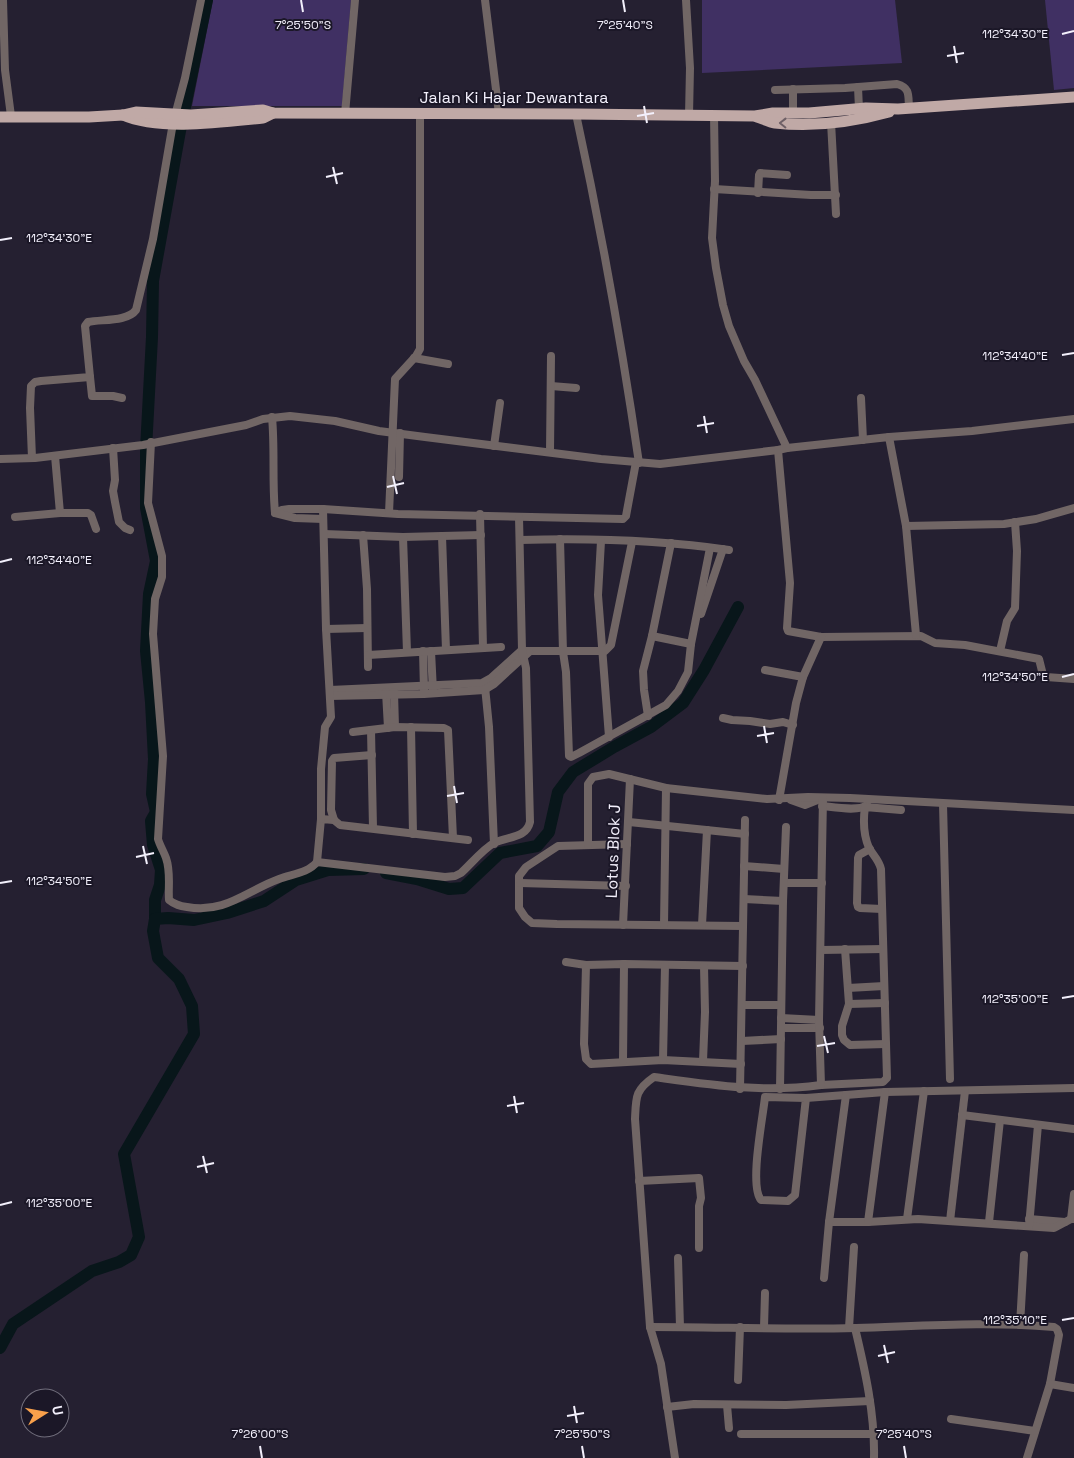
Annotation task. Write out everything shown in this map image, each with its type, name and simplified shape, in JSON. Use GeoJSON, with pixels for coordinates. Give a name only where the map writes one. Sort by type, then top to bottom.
{"type":"FeatureCollection","features":[{"type":"Feature","properties":{"kind":"main road","name":"Jalan Ki Hajar Dewantara"},"geometry":{"type":"LineString","coordinates":[[755,116],[774,123],[811,118],[822,111],[859,106],[905,106],[1074,97]]}},
{"type":"Feature","properties":{"kind":"main road","name":"Jalan Ki Hajar Dewantara"},"geometry":{"type":"LineString","coordinates":[[6,116],[89,117],[123,115],[136,121],[181,119],[263,110],[273,113],[345,114],[755,116],[793,110],[829,123],[864,119],[905,106]]}},
{"type":"Feature","properties":{"kind":"street"},"geometry":{"type":"LineString","coordinates":[[3,0],[6,116]]}},
{"type":"Feature","properties":{"kind":"street"},"geometry":{"type":"LineString","coordinates":[[122,398],[92,396],[85,331],[88,322],[124,317],[133,314],[136,310],[181,119],[185,78],[201,0]]}},
{"type":"Feature","properties":{"kind":"street"},"geometry":{"type":"LineString","coordinates":[[345,114],[355,0]]}},
{"type":"Feature","properties":{"kind":"street"},"geometry":{"type":"LineString","coordinates":[[484,0],[499,114]]}},
{"type":"Feature","properties":{"kind":"street"},"geometry":{"type":"LineString","coordinates":[[686,0],[690,68],[689,115]]}},
{"type":"Feature","properties":{"kind":"street"},"geometry":{"type":"LineString","coordinates":[[776,90],[793,93],[858,90],[897,84],[907,89],[905,106]]}},
{"type":"Feature","properties":{"kind":"street"},"geometry":{"type":"LineString","coordinates":[[858,90],[859,106]]}},
{"type":"Feature","properties":{"kind":"street"},"geometry":{"type":"LineString","coordinates":[[793,93],[793,110]]}},
{"type":"Feature","properties":{"kind":"street"},"geometry":{"type":"LineString","coordinates":[[399,477],[395,379],[420,349],[420,113]]}},
{"type":"Feature","properties":{"kind":"street"},"geometry":{"type":"LineString","coordinates":[[275,513],[289,509],[323,509],[519,517],[625,518],[638,462],[606,268],[576,114]]}},
{"type":"Feature","properties":{"kind":"street"},"geometry":{"type":"LineString","coordinates":[[714,115],[712,238],[723,305],[736,343],[787,448]]}},
{"type":"Feature","properties":{"kind":"street"},"geometry":{"type":"LineString","coordinates":[[829,123],[830,195],[836,214]]}},
{"type":"Feature","properties":{"kind":"street"},"geometry":{"type":"LineString","coordinates":[[758,192],[760,173],[787,175]]}},
{"type":"Feature","properties":{"kind":"street"},"geometry":{"type":"LineString","coordinates":[[714,189],[830,195]]}},
{"type":"Feature","properties":{"kind":"street"},"geometry":{"type":"LineString","coordinates":[[550,452],[551,356]]}},
{"type":"Feature","properties":{"kind":"street"},"geometry":{"type":"LineString","coordinates":[[414,358],[448,364]]}},
{"type":"Feature","properties":{"kind":"street"},"geometry":{"type":"LineString","coordinates":[[32,458],[31,386],[35,382],[41,381],[90,377]]}},
{"type":"Feature","properties":{"kind":"street"},"geometry":{"type":"LineString","coordinates":[[551,386],[576,388]]}},
{"type":"Feature","properties":{"kind":"street"},"geometry":{"type":"LineString","coordinates":[[861,398],[863,440]]}},
{"type":"Feature","properties":{"kind":"street"},"geometry":{"type":"LineString","coordinates":[[494,446],[500,403]]}},
{"type":"Feature","properties":{"kind":"street"},"geometry":{"type":"LineString","coordinates":[[0,459],[55,456],[147,444],[246,425],[272,417],[290,416],[335,421],[380,431],[494,446],[660,464],[889,437],[972,431],[1074,420]]}},
{"type":"Feature","properties":{"kind":"street"},"geometry":{"type":"LineString","coordinates":[[272,417],[275,513]]}},
{"type":"Feature","properties":{"kind":"street"},"geometry":{"type":"LineString","coordinates":[[389,513],[396,432]]}},
{"type":"Feature","properties":{"kind":"street"},"geometry":{"type":"LineString","coordinates":[[889,437],[906,526],[922,636]]}},
{"type":"Feature","properties":{"kind":"street"},"geometry":{"type":"LineString","coordinates":[[147,444],[148,503],[162,556],[162,577],[155,599],[154,634],[163,756],[158,839],[166,858],[168,869],[169,900],[174,904],[197,909],[227,904],[278,879],[304,871],[318,862],[321,819],[321,769],[325,727],[331,717],[326,630],[323,509]]}},
{"type":"Feature","properties":{"kind":"street"},"geometry":{"type":"LineString","coordinates":[[113,448],[115,480],[113,491],[115,502],[120,522],[125,528],[130,530]]}},
{"type":"Feature","properties":{"kind":"street"},"geometry":{"type":"LineString","coordinates":[[778,450],[790,583],[788,631],[820,637],[922,636],[935,643],[1000,651],[1039,659],[1043,675],[1046,677],[1074,679]]}},
{"type":"Feature","properties":{"kind":"street"},"geometry":{"type":"LineString","coordinates":[[55,456],[60,513]]}},
{"type":"Feature","properties":{"kind":"street"},"geometry":{"type":"LineString","coordinates":[[906,526],[1004,524],[1036,519],[1074,508]]}},
{"type":"Feature","properties":{"kind":"street"},"geometry":{"type":"LineString","coordinates":[[15,517],[60,513],[88,513],[96,529]]}},
{"type":"Feature","properties":{"kind":"street"},"geometry":{"type":"LineString","coordinates":[[275,513],[295,518],[323,519]]}},
{"type":"Feature","properties":{"kind":"street"},"geometry":{"type":"LineString","coordinates":[[480,514],[483,648]]}},
{"type":"Feature","properties":{"kind":"street"},"geometry":{"type":"LineString","coordinates":[[318,862],[456,876],[494,844],[524,833],[529,828],[526,668],[520,583],[519,517]]}},
{"type":"Feature","properties":{"kind":"street"},"geometry":{"type":"LineString","coordinates":[[1000,651],[1007,621],[1015,608],[1017,551],[1015,522]]}},
{"type":"Feature","properties":{"kind":"street"},"geometry":{"type":"LineString","coordinates":[[324,534],[403,537],[481,535]]}},
{"type":"Feature","properties":{"kind":"street"},"geometry":{"type":"LineString","coordinates":[[363,535],[368,667]]}},
{"type":"Feature","properties":{"kind":"street"},"geometry":{"type":"LineString","coordinates":[[442,536],[446,650]]}},
{"type":"Feature","properties":{"kind":"street"},"geometry":{"type":"LineString","coordinates":[[403,537],[407,652]]}},
{"type":"Feature","properties":{"kind":"street"},"geometry":{"type":"LineString","coordinates":[[520,540],[670,543],[726,549],[701,614],[696,621]]}},
{"type":"Feature","properties":{"kind":"street"},"geometry":{"type":"LineString","coordinates":[[560,540],[563,652],[566,672],[569,756],[571,757],[666,706],[678,691],[688,672],[691,644],[710,548]]}},
{"type":"Feature","properties":{"kind":"street"},"geometry":{"type":"LineString","coordinates":[[601,541],[598,595],[609,737]]}},
{"type":"Feature","properties":{"kind":"street"},"geometry":{"type":"LineString","coordinates":[[494,844],[489,727],[485,686],[491,678],[525,653],[603,651],[608,649],[611,645],[632,542]]}},
{"type":"Feature","properties":{"kind":"street"},"geometry":{"type":"LineString","coordinates":[[648,716],[643,671],[652,636],[670,543]]}},
{"type":"Feature","properties":{"kind":"street"},"geometry":{"type":"LineString","coordinates":[[326,630],[367,628]]}},
{"type":"Feature","properties":{"kind":"street"},"geometry":{"type":"LineString","coordinates":[[652,636],[691,644]]}},
{"type":"Feature","properties":{"kind":"street"},"geometry":{"type":"LineString","coordinates":[[779,800],[805,673],[820,637]]}},
{"type":"Feature","properties":{"kind":"street"},"geometry":{"type":"LineString","coordinates":[[368,655],[501,647]]}},
{"type":"Feature","properties":{"kind":"street"},"geometry":{"type":"LineString","coordinates":[[427,651],[433,690]]}},
{"type":"Feature","properties":{"kind":"street"},"geometry":{"type":"LineString","coordinates":[[424,690],[427,651]]}},
{"type":"Feature","properties":{"kind":"street"},"geometry":{"type":"LineString","coordinates":[[765,670],[805,673]]}},
{"type":"Feature","properties":{"kind":"street"},"geometry":{"type":"LineString","coordinates":[[330,693],[433,690],[485,686]]}},
{"type":"Feature","properties":{"kind":"street"},"geometry":{"type":"LineString","coordinates":[[390,691],[392,727]]}},
{"type":"Feature","properties":{"kind":"street"},"geometry":{"type":"LineString","coordinates":[[723,718],[770,724],[783,722],[793,725]]}},
{"type":"Feature","properties":{"kind":"street"},"geometry":{"type":"LineString","coordinates":[[353,732],[392,727],[444,728],[448,730],[453,838]]}},
{"type":"Feature","properties":{"kind":"street"},"geometry":{"type":"LineString","coordinates":[[411,727],[413,834]]}},
{"type":"Feature","properties":{"kind":"street"},"geometry":{"type":"LineString","coordinates":[[371,730],[373,828]]}},
{"type":"Feature","properties":{"kind":"street"},"geometry":{"type":"LineString","coordinates":[[372,754],[334,758],[332,761],[331,810],[334,820],[340,825],[468,840]]}},
{"type":"Feature","properties":{"kind":"street"},"geometry":{"type":"LineString","coordinates":[[588,845],[588,784],[593,777],[609,774],[666,788],[779,800],[789,799],[805,804],[822,801],[871,799],[1074,810]]}},
{"type":"Feature","properties":{"kind":"street","name":"Lotus Blok J"},"geometry":{"type":"LineString","coordinates":[[623,925],[630,779]]}},
{"type":"Feature","properties":{"kind":"street"},"geometry":{"type":"LineString","coordinates":[[664,925],[666,788]]}},
{"type":"Feature","properties":{"kind":"street"},"geometry":{"type":"LineString","coordinates":[[675,1458],[661,1364],[650,1327],[635,1119],[636,1096],[642,1085],[654,1077],[740,1089],[780,1089],[883,1082],[887,1078],[881,869],[864,834],[864,807],[871,799]]}},
{"type":"Feature","properties":{"kind":"street"},"geometry":{"type":"LineString","coordinates":[[822,801],[858,808],[901,810]]}},
{"type":"Feature","properties":{"kind":"street"},"geometry":{"type":"LineString","coordinates":[[821,1085],[819,1024],[822,801]]}},
{"type":"Feature","properties":{"kind":"street"},"geometry":{"type":"LineString","coordinates":[[942,804],[950,1079]]}},
{"type":"Feature","properties":{"kind":"street"},"geometry":{"type":"LineString","coordinates":[[321,819],[334,820]]}},
{"type":"Feature","properties":{"kind":"street"},"geometry":{"type":"LineString","coordinates":[[740,1089],[745,820]]}},
{"type":"Feature","properties":{"kind":"street"},"geometry":{"type":"LineString","coordinates":[[629,822],[745,834]]}},
{"type":"Feature","properties":{"kind":"street"},"geometry":{"type":"LineString","coordinates":[[780,1089],[786,827]]}},
{"type":"Feature","properties":{"kind":"street"},"geometry":{"type":"LineString","coordinates":[[702,926],[707,830]]}},
{"type":"Feature","properties":{"kind":"street"},"geometry":{"type":"LineString","coordinates":[[627,844],[558,846],[526,868],[519,876],[520,908],[525,917],[532,923],[743,926]]}},
{"type":"Feature","properties":{"kind":"street"},"geometry":{"type":"LineString","coordinates":[[870,848],[859,855],[858,858],[857,904],[860,908],[882,909]]}},
{"type":"Feature","properties":{"kind":"street"},"geometry":{"type":"LineString","coordinates":[[744,866],[784,870]]}},
{"type":"Feature","properties":{"kind":"street"},"geometry":{"type":"LineString","coordinates":[[520,883],[626,886]]}},
{"type":"Feature","properties":{"kind":"street"},"geometry":{"type":"LineString","coordinates":[[784,883],[822,883]]}},
{"type":"Feature","properties":{"kind":"street"},"geometry":{"type":"LineString","coordinates":[[744,898],[783,901]]}},
{"type":"Feature","properties":{"kind":"street"},"geometry":{"type":"LineString","coordinates":[[821,950],[883,949]]}},
{"type":"Feature","properties":{"kind":"street"},"geometry":{"type":"LineString","coordinates":[[845,950],[849,1004],[842,1026],[844,1040],[850,1045],[886,1044]]}},
{"type":"Feature","properties":{"kind":"street"},"geometry":{"type":"LineString","coordinates":[[566,962],[586,965],[742,966]]}},
{"type":"Feature","properties":{"kind":"street"},"geometry":{"type":"LineString","coordinates":[[623,1061],[624,964]]}},
{"type":"Feature","properties":{"kind":"street"},"geometry":{"type":"LineString","coordinates":[[586,965],[584,1044],[586,1059],[591,1064],[663,1060],[741,1064]]}},
{"type":"Feature","properties":{"kind":"street"},"geometry":{"type":"LineString","coordinates":[[663,1060],[665,965]]}},
{"type":"Feature","properties":{"kind":"street"},"geometry":{"type":"LineString","coordinates":[[703,1061],[704,966]]}},
{"type":"Feature","properties":{"kind":"street"},"geometry":{"type":"LineString","coordinates":[[848,988],[884,986]]}},
{"type":"Feature","properties":{"kind":"street"},"geometry":{"type":"LineString","coordinates":[[849,1004],[885,1002]]}},
{"type":"Feature","properties":{"kind":"street"},"geometry":{"type":"LineString","coordinates":[[742,1005],[781,1005]]}},
{"type":"Feature","properties":{"kind":"street"},"geometry":{"type":"LineString","coordinates":[[781,1018],[819,1024]]}},
{"type":"Feature","properties":{"kind":"street"},"geometry":{"type":"LineString","coordinates":[[781,1028],[819,1024]]}},
{"type":"Feature","properties":{"kind":"street"},"geometry":{"type":"LineString","coordinates":[[742,1041],[781,1039]]}},
{"type":"Feature","properties":{"kind":"street"},"geometry":{"type":"LineString","coordinates":[[806,1098],[795,1195],[788,1201],[761,1200],[756,1192],[758,1153],[765,1097],[806,1098],[885,1092],[1074,1088]]}},
{"type":"Feature","properties":{"kind":"street"},"geometry":{"type":"LineString","coordinates":[[950,1221],[965,1091]]}},
{"type":"Feature","properties":{"kind":"street"},"geometry":{"type":"LineString","coordinates":[[868,1222],[885,1092]]}},
{"type":"Feature","properties":{"kind":"street"},"geometry":{"type":"LineString","coordinates":[[908,1219],[924,1092]]}},
{"type":"Feature","properties":{"kind":"street"},"geometry":{"type":"LineString","coordinates":[[824,1278],[829,1222],[846,1095]]}},
{"type":"Feature","properties":{"kind":"street"},"geometry":{"type":"LineString","coordinates":[[962,1115],[1074,1129]]}},
{"type":"Feature","properties":{"kind":"street"},"geometry":{"type":"LineString","coordinates":[[989,1222],[1000,1120]]}},
{"type":"Feature","properties":{"kind":"street"},"geometry":{"type":"LineString","coordinates":[[1029,1222],[1038,1125]]}},
{"type":"Feature","properties":{"kind":"street"},"geometry":{"type":"LineString","coordinates":[[639,1181],[700,1178],[702,1198],[698,1206],[699,1248]]}},
{"type":"Feature","properties":{"kind":"street"},"geometry":{"type":"LineString","coordinates":[[829,1222],[908,1219],[989,1222],[1070,1220],[1074,1194]]}},
{"type":"Feature","properties":{"kind":"street"},"geometry":{"type":"LineString","coordinates":[[854,1247],[852,1328],[870,1402],[874,1434],[874,1458]]}},
{"type":"Feature","properties":{"kind":"street"},"geometry":{"type":"LineString","coordinates":[[1020,1325],[1024,1255]]}},
{"type":"Feature","properties":{"kind":"street"},"geometry":{"type":"LineString","coordinates":[[678,1258],[680,1327]]}},
{"type":"Feature","properties":{"kind":"street"},"geometry":{"type":"LineString","coordinates":[[764,1327],[765,1294]]}},
{"type":"Feature","properties":{"kind":"street"},"geometry":{"type":"LineString","coordinates":[[650,1327],[852,1328],[919,1325],[1054,1327],[1058,1330],[1059,1335],[1050,1384],[1027,1458]]}},
{"type":"Feature","properties":{"kind":"street"},"geometry":{"type":"LineString","coordinates":[[738,1380],[740,1327]]}},
{"type":"Feature","properties":{"kind":"street"},"geometry":{"type":"LineString","coordinates":[[1050,1384],[1074,1388]]}},
{"type":"Feature","properties":{"kind":"street"},"geometry":{"type":"LineString","coordinates":[[668,1407],[694,1404],[786,1405],[870,1402]]}},
{"type":"Feature","properties":{"kind":"street"},"geometry":{"type":"LineString","coordinates":[[727,1405],[729,1428]]}},
{"type":"Feature","properties":{"kind":"street"},"geometry":{"type":"LineString","coordinates":[[951,1419],[1035,1431]]}},
{"type":"Feature","properties":{"kind":"street"},"geometry":{"type":"LineString","coordinates":[[741,1434],[874,1434]]}},
{"type":"Feature","properties":{"kind":"shaded area"},"geometry":{"type":"Polygon","coordinates":[[[213,0],[351,0],[342,106],[192,106],[213,0]]]}},
{"type":"Feature","properties":{"kind":"shaded area"},"geometry":{"type":"Polygon","coordinates":[[[702,0],[895,0],[902,63],[702,73],[702,0]]]}},
{"type":"Feature","properties":{"kind":"shaded area"},"geometry":{"type":"Polygon","coordinates":[[[1045,0],[1074,0],[1074,88],[1054,90],[1045,0]]]}},
{"type":"Feature","properties":{"kind":"waterway"},"geometry":{"type":"LineString","coordinates":[[155,919],[155,900],[160,885],[161,870],[153,845],[151,821],[156,812],[152,794],[154,759],[146,651],[149,594],[156,561],[146,508],[146,449],[153,281],[180,131],[207,0]]}},
{"type":"Feature","properties":{"kind":"waterway"},"geometry":{"type":"LineString","coordinates":[[386,873],[417,879],[449,889],[463,888],[500,853],[537,846],[549,832],[558,792],[573,772],[651,727],[683,703],[704,670],[738,607]]}},
{"type":"Feature","properties":{"kind":"waterway"},"geometry":{"type":"LineString","coordinates":[[0,1348],[13,1324],[92,1271],[119,1262],[131,1255],[139,1237],[124,1154],[194,1034],[192,1006],[179,979],[158,958],[153,931],[155,919],[194,920],[227,913],[264,901],[296,880],[328,870],[364,869]]}}]}
